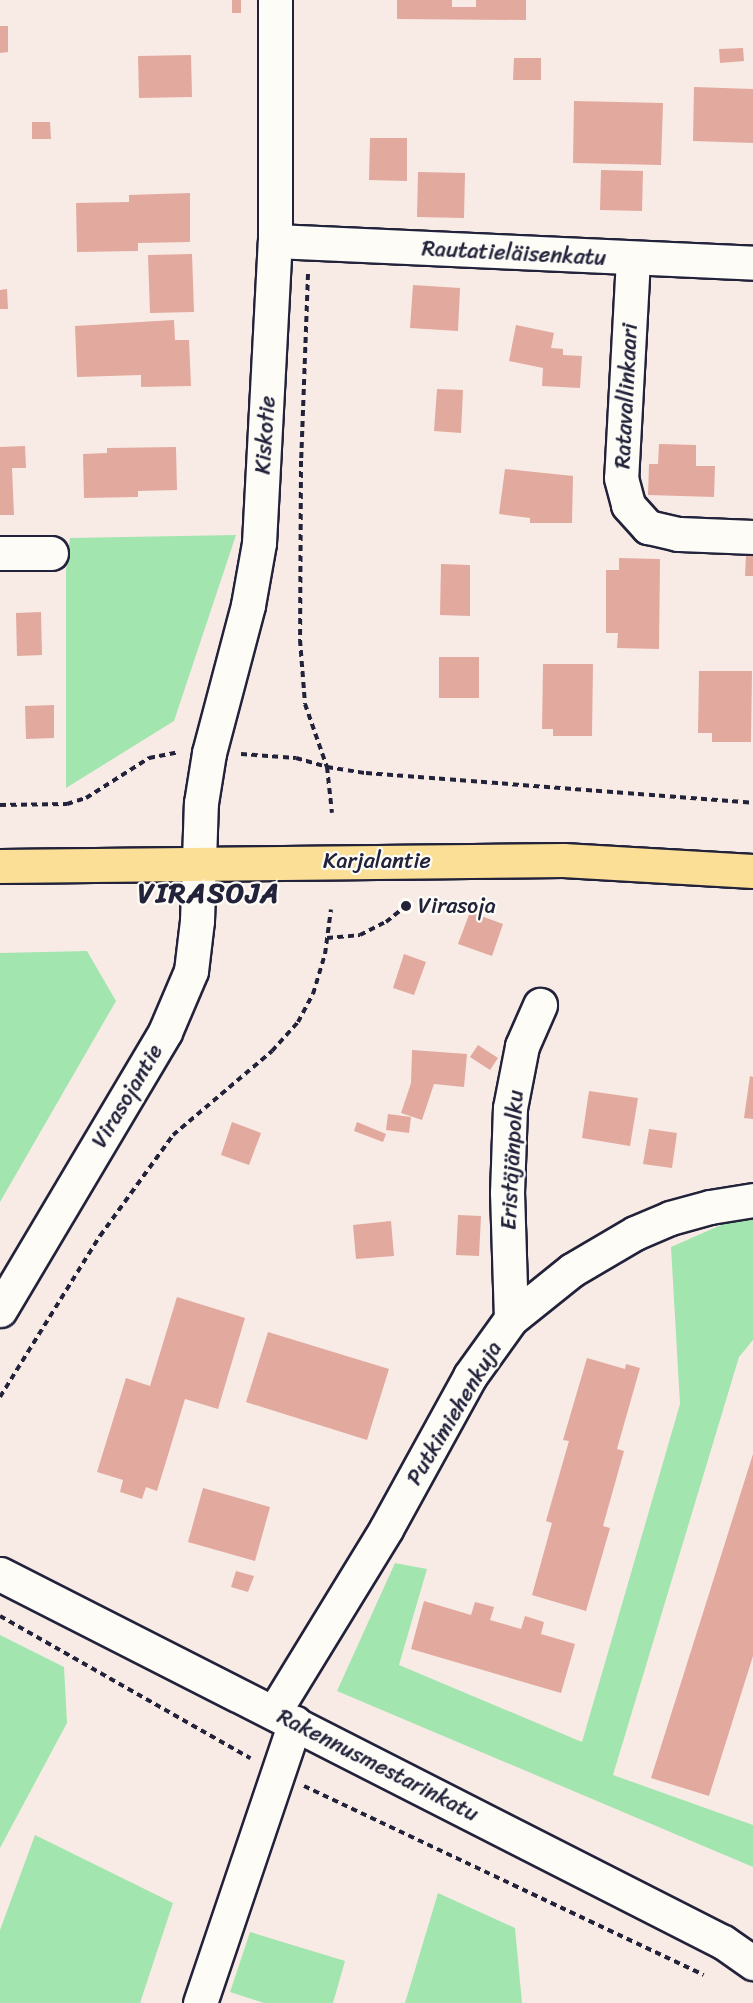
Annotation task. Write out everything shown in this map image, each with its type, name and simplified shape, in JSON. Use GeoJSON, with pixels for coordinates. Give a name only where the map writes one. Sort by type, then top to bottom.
{"type":"FeatureCollection","features":[{"type":"Feature","properties":{"kind":"main road","name":"Karjalantie"},"geometry":{"type":"LineString","coordinates":[[0,866],[563,860],[753,871]]}},
{"type":"Feature","properties":{"kind":"street","name":"Kiskotie"},"geometry":{"type":"LineString","coordinates":[[198,863],[201,802],[209,753],[248,605],[259,543],[275,241],[275,0]]}},
{"type":"Feature","properties":{"kind":"street","name":"Rautatieläisenkatu"},"geometry":{"type":"LineString","coordinates":[[275,241],[753,263]]}},
{"type":"Feature","properties":{"kind":"street","name":"Ratavallinkaari"},"geometry":{"type":"LineString","coordinates":[[633,259],[621,478],[628,505],[648,527],[678,534],[753,537]]}},
{"type":"Feature","properties":{"kind":"street"},"geometry":{"type":"LineString","coordinates":[[0,553],[51,553]]}},
{"type":"Feature","properties":{"kind":"street","name":"Virasojantie"},"geometry":{"type":"LineString","coordinates":[[0,1310],[165,1032],[191,970],[197,921],[198,863]]}},
{"type":"Feature","properties":{"kind":"street","name":"Eristäjänpolku"},"geometry":{"type":"LineString","coordinates":[[511,1319],[507,1193],[510,1108],[522,1046],[540,1005]]}},
{"type":"Feature","properties":{"kind":"street","name":"Putkimiehenkuja"},"geometry":{"type":"LineString","coordinates":[[200,2003],[277,1773],[285,1717],[470,1376],[511,1319],[572,1270],[635,1233],[680,1215],[753,1200]]}},
{"type":"Feature","properties":{"kind":"street","name":"Rakennusmestarinkatu"},"geometry":{"type":"LineString","coordinates":[[0,1574],[285,1717],[723,1942],[753,1963]]}},
{"type":"Feature","properties":{"kind":"path"},"geometry":{"type":"LineString","coordinates":[[309,242],[301,472],[300,640],[305,704],[327,767],[332,813]]}},
{"type":"Feature","properties":{"kind":"path"},"geometry":{"type":"LineString","coordinates":[[0,805],[67,804],[86,798],[149,758],[175,752]]}},
{"type":"Feature","properties":{"kind":"path"},"geometry":{"type":"LineString","coordinates":[[244,754],[296,758],[327,767],[366,773],[753,803]]}},
{"type":"Feature","properties":{"kind":"path"},"geometry":{"type":"LineString","coordinates":[[327,938],[360,935],[386,922],[406,906]]}},
{"type":"Feature","properties":{"kind":"path"},"geometry":{"type":"LineString","coordinates":[[0,1397],[100,1236],[172,1135],[272,1051],[298,1022],[313,994],[327,938],[331,909]]}},
{"type":"Feature","properties":{"kind":"path"},"geometry":{"type":"LineString","coordinates":[[0,1616],[277,1773],[704,1975]]}},
{"type":"Feature","properties":{"kind":"green space"},"geometry":{"type":"Polygon","coordinates":[[[236,535],[174,721],[66,788],[66,571],[70,538],[236,535]]]}},
{"type":"Feature","properties":{"kind":"green space"},"geometry":{"type":"Polygon","coordinates":[[[87,951],[116,1001],[0,1202],[0,953],[87,951]]]}},
{"type":"Feature","properties":{"kind":"green space"},"geometry":{"type":"Polygon","coordinates":[[[753,1211],[753,1340],[739,1357],[613,1775],[753,1825],[753,1867],[337,1691],[395,1563],[427,1569],[399,1665],[582,1742],[680,1404],[671,1247],[753,1211]]]}},
{"type":"Feature","properties":{"kind":"green space"},"geometry":{"type":"Polygon","coordinates":[[[0,1635],[64,1667],[67,1723],[0,1848],[0,1635]]]}},
{"type":"Feature","properties":{"kind":"green space"},"geometry":{"type":"Polygon","coordinates":[[[35,1835],[173,1903],[140,2003],[0,2003],[0,1930],[35,1835]]]}},
{"type":"Feature","properties":{"kind":"green space"},"geometry":{"type":"Polygon","coordinates":[[[438,1893],[515,1928],[522,2003],[405,2003],[438,1893]]]}},
{"type":"Feature","properties":{"kind":"green space"},"geometry":{"type":"Polygon","coordinates":[[[250,1932],[345,1961],[333,2003],[264,2003],[230,1992],[250,1932]]]}},
{"type":"Feature","properties":{"kind":"building"},"geometry":{"type":"Polygon","coordinates":[[[232,0],[241,0],[241,13],[232,13],[232,0]]]}},
{"type":"Feature","properties":{"kind":"building"},"geometry":{"type":"Polygon","coordinates":[[[397,0],[452,0],[452,7],[476,7],[476,0],[526,0],[526,20],[397,19],[397,0]]]}},
{"type":"Feature","properties":{"kind":"building"},"geometry":{"type":"Polygon","coordinates":[[[0,26],[8,26],[8,52],[0,53],[0,26]]]}},
{"type":"Feature","properties":{"kind":"building"},"geometry":{"type":"Polygon","coordinates":[[[743,48],[744,61],[720,63],[719,49],[743,48]]]}},
{"type":"Feature","properties":{"kind":"building"},"geometry":{"type":"Polygon","coordinates":[[[191,55],[192,97],[139,98],[138,56],[191,55]]]}},
{"type":"Feature","properties":{"kind":"building"},"geometry":{"type":"Polygon","coordinates":[[[514,58],[541,58],[541,80],[513,80],[514,58]]]}},
{"type":"Feature","properties":{"kind":"building"},"geometry":{"type":"Polygon","coordinates":[[[694,87],[753,89],[753,143],[693,141],[694,87]]]}},
{"type":"Feature","properties":{"kind":"building"},"geometry":{"type":"Polygon","coordinates":[[[574,101],[663,103],[661,165],[573,163],[574,101]]]}},
{"type":"Feature","properties":{"kind":"building"},"geometry":{"type":"Polygon","coordinates":[[[32,122],[50,122],[51,139],[32,139],[32,122]]]}},
{"type":"Feature","properties":{"kind":"building"},"geometry":{"type":"Polygon","coordinates":[[[370,138],[407,138],[407,181],[369,180],[370,138]]]}},
{"type":"Feature","properties":{"kind":"building"},"geometry":{"type":"Polygon","coordinates":[[[601,170],[643,171],[642,211],[600,210],[601,170]]]}},
{"type":"Feature","properties":{"kind":"building"},"geometry":{"type":"Polygon","coordinates":[[[418,172],[465,173],[464,218],[417,217],[418,172]]]}},
{"type":"Feature","properties":{"kind":"building"},"geometry":{"type":"Polygon","coordinates":[[[190,193],[190,242],[138,243],[138,251],[77,252],[76,203],[129,202],[129,195],[190,193]]]}},
{"type":"Feature","properties":{"kind":"building"},"geometry":{"type":"Polygon","coordinates":[[[192,254],[194,312],[150,313],[148,255],[192,254]]]}},
{"type":"Feature","properties":{"kind":"building"},"geometry":{"type":"Polygon","coordinates":[[[413,285],[460,288],[458,331],[410,328],[413,285]]]}},
{"type":"Feature","properties":{"kind":"building"},"geometry":{"type":"Polygon","coordinates":[[[7,289],[8,309],[0,309],[0,290],[7,289]]]}},
{"type":"Feature","properties":{"kind":"building"},"geometry":{"type":"Polygon","coordinates":[[[174,320],[175,340],[189,340],[191,386],[141,387],[141,375],[77,377],[75,326],[174,320]]]}},
{"type":"Feature","properties":{"kind":"building"},"geometry":{"type":"Polygon","coordinates":[[[516,325],[554,333],[551,348],[563,349],[563,355],[582,356],[580,388],[542,386],[543,368],[509,361],[516,325]]]}},
{"type":"Feature","properties":{"kind":"building"},"geometry":{"type":"Polygon","coordinates":[[[437,389],[463,390],[461,433],[434,431],[437,389]]]}},
{"type":"Feature","properties":{"kind":"building"},"geometry":{"type":"Polygon","coordinates":[[[659,444],[696,445],[696,466],[715,466],[714,497],[648,495],[649,464],[658,464],[659,444]]]}},
{"type":"Feature","properties":{"kind":"building"},"geometry":{"type":"Polygon","coordinates":[[[25,446],[26,468],[12,468],[14,515],[0,515],[0,447],[25,446]]]}},
{"type":"Feature","properties":{"kind":"building"},"geometry":{"type":"Polygon","coordinates":[[[176,447],[177,490],[138,491],[138,497],[84,498],[83,454],[107,453],[107,448],[176,447]]]}},
{"type":"Feature","properties":{"kind":"building"},"geometry":{"type":"Polygon","coordinates":[[[505,469],[573,476],[572,523],[530,523],[530,518],[499,514],[505,469]]]}},
{"type":"Feature","properties":{"kind":"building"},"geometry":{"type":"Polygon","coordinates":[[[746,555],[753,555],[753,576],[745,576],[746,555]]]}},
{"type":"Feature","properties":{"kind":"building"},"geometry":{"type":"Polygon","coordinates":[[[619,558],[660,559],[659,649],[617,648],[618,633],[606,633],[606,570],[619,570],[619,558]]]}},
{"type":"Feature","properties":{"kind":"building"},"geometry":{"type":"Polygon","coordinates":[[[441,564],[470,565],[470,616],[440,615],[441,564]]]}},
{"type":"Feature","properties":{"kind":"building"},"geometry":{"type":"Polygon","coordinates":[[[41,612],[42,655],[17,656],[16,613],[41,612]]]}},
{"type":"Feature","properties":{"kind":"building"},"geometry":{"type":"Polygon","coordinates":[[[439,657],[479,657],[479,698],[439,698],[439,657]]]}},
{"type":"Feature","properties":{"kind":"building"},"geometry":{"type":"Polygon","coordinates":[[[543,664],[593,664],[592,736],[553,736],[553,729],[542,729],[543,664]]]}},
{"type":"Feature","properties":{"kind":"building"},"geometry":{"type":"Polygon","coordinates":[[[699,671],[752,671],[751,742],[712,742],[712,733],[698,733],[699,671]]]}},
{"type":"Feature","properties":{"kind":"building"},"geometry":{"type":"Polygon","coordinates":[[[54,705],[54,738],[26,739],[25,706],[54,705]]]}},
{"type":"Feature","properties":{"kind":"building"},"geometry":{"type":"Polygon","coordinates":[[[470,912],[503,924],[492,956],[458,944],[470,912]]]}},
{"type":"Feature","properties":{"kind":"building"},"geometry":{"type":"Polygon","coordinates":[[[404,954],[426,962],[414,995],[393,988],[404,954]]]}},
{"type":"Feature","properties":{"kind":"building"},"geometry":{"type":"Polygon","coordinates":[[[478,1045],[498,1058],[490,1070],[470,1057],[478,1045]]]}},
{"type":"Feature","properties":{"kind":"building"},"geometry":{"type":"Polygon","coordinates":[[[412,1050],[467,1054],[464,1087],[434,1084],[422,1120],[401,1113],[411,1083],[412,1050]]]}},
{"type":"Feature","properties":{"kind":"building"},"geometry":{"type":"Polygon","coordinates":[[[750,1076],[753,1077],[753,1119],[744,1118],[750,1076]]]}},
{"type":"Feature","properties":{"kind":"building"},"geometry":{"type":"Polygon","coordinates":[[[589,1091],[638,1098],[630,1146],[582,1138],[589,1091]]]}},
{"type":"Feature","properties":{"kind":"building"},"geometry":{"type":"Polygon","coordinates":[[[388,1114],[411,1117],[409,1133],[386,1130],[388,1114]]]}},
{"type":"Feature","properties":{"kind":"building"},"geometry":{"type":"Polygon","coordinates":[[[232,1122],[261,1133],[249,1165],[221,1155],[232,1122]]]}},
{"type":"Feature","properties":{"kind":"building"},"geometry":{"type":"Polygon","coordinates":[[[357,1122],[386,1134],[383,1142],[354,1131],[357,1122]]]}},
{"type":"Feature","properties":{"kind":"building"},"geometry":{"type":"Polygon","coordinates":[[[649,1129],[677,1133],[672,1168],[643,1164],[649,1129]]]}},
{"type":"Feature","properties":{"kind":"building"},"geometry":{"type":"Polygon","coordinates":[[[458,1215],[481,1216],[479,1256],[456,1255],[458,1215]]]}},
{"type":"Feature","properties":{"kind":"building"},"geometry":{"type":"Polygon","coordinates":[[[391,1221],[394,1256],[356,1259],[353,1225],[391,1221]]]}},
{"type":"Feature","properties":{"kind":"building"},"geometry":{"type":"Polygon","coordinates":[[[177,1297],[245,1318],[218,1409],[185,1399],[157,1491],[146,1487],[142,1499],[120,1492],[123,1480],[97,1472],[126,1378],[150,1386],[177,1297]]]}},
{"type":"Feature","properties":{"kind":"building"},"geometry":{"type":"Polygon","coordinates":[[[268,1332],[389,1369],[367,1440],[246,1402],[268,1332]]]}},
{"type":"Feature","properties":{"kind":"building"},"geometry":{"type":"Polygon","coordinates":[[[587,1358],[625,1369],[626,1364],[640,1368],[617,1449],[624,1451],[603,1526],[610,1528],[586,1611],[532,1595],[552,1523],[546,1521],[569,1441],[563,1440],[587,1358]]]}},
{"type":"Feature","properties":{"kind":"building"},"geometry":{"type":"Polygon","coordinates":[[[753,1454],[753,1656],[709,1796],[651,1778],[753,1454]]]}},
{"type":"Feature","properties":{"kind":"building"},"geometry":{"type":"Polygon","coordinates":[[[203,1488],[270,1507],[255,1561],[188,1542],[203,1488]]]}},
{"type":"Feature","properties":{"kind":"building"},"geometry":{"type":"Polygon","coordinates":[[[236,1571],[254,1576],[248,1592],[231,1587],[236,1571]]]}},
{"type":"Feature","properties":{"kind":"building"},"geometry":{"type":"Polygon","coordinates":[[[424,1601],[471,1615],[475,1602],[494,1607],[490,1620],[521,1629],[525,1616],[544,1622],[541,1634],[575,1644],[561,1693],[411,1649],[424,1601]]]}},
{"type":"Feature","properties":{"kind":"place","name":"Virasoja"},"geometry":{"type":"Point","coordinates":[406,906]}},
{"type":"Feature","properties":{"kind":"district","name":"VIRASOJA"},"geometry":{"type":"Point","coordinates":[209,893]}}]}
